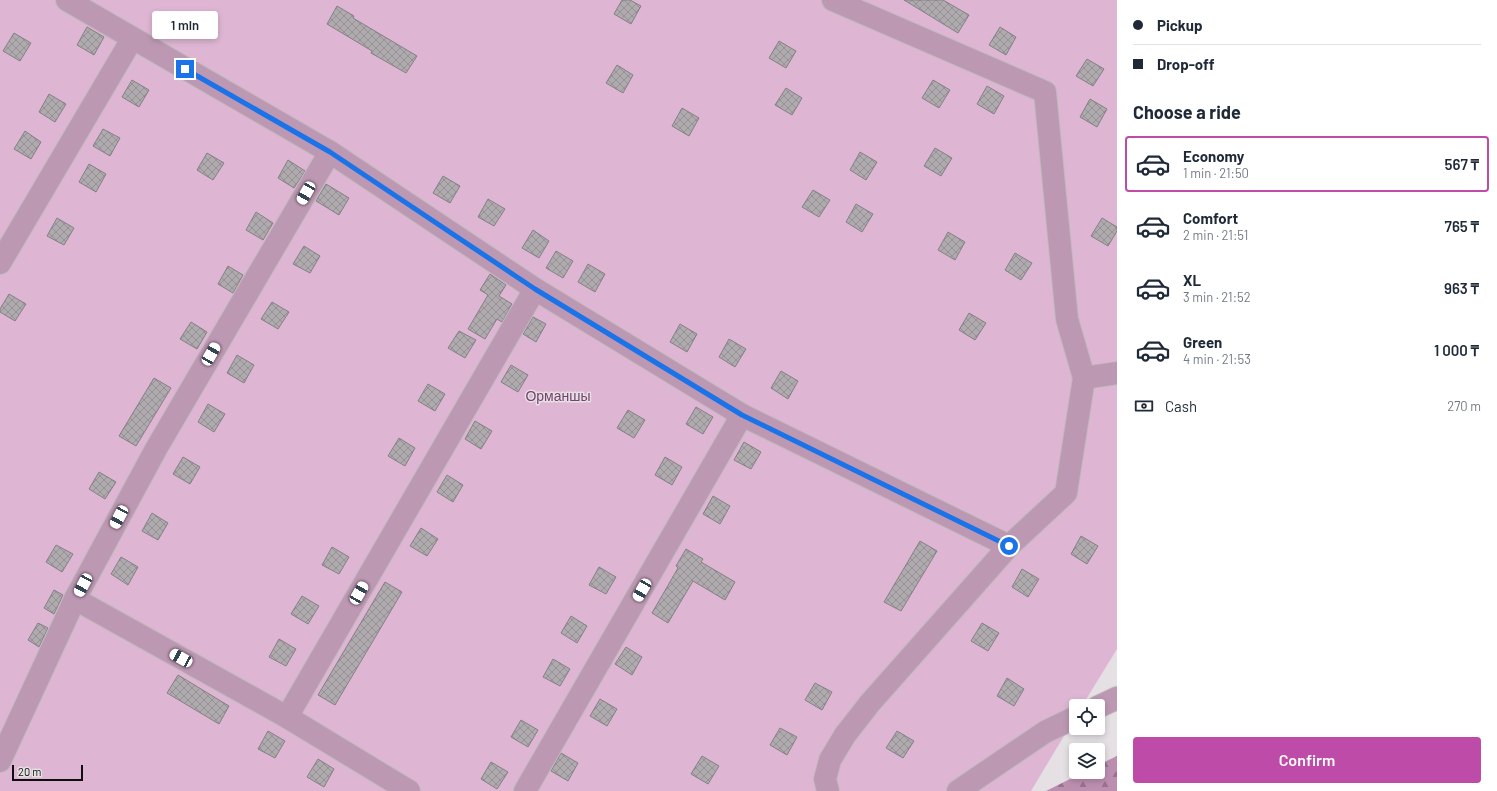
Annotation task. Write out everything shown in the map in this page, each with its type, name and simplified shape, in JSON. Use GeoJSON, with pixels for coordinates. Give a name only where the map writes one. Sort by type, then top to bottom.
{"type":"FeatureCollection","features":[{"type":"Feature","properties":{"kind":"street"},"geometry":{"type":"LineString","coordinates":[[67,0],[132,39],[330,152],[535,289],[742,415],[1009,546]]}},
{"type":"Feature","properties":{"kind":"street"},"geometry":{"type":"LineString","coordinates":[[828,791],[825,779],[830,760],[849,730],[875,697],[1009,546],[1066,493],[1084,378],[1067,319],[1045,92],[833,0]]}},
{"type":"Feature","properties":{"kind":"street"},"geometry":{"type":"LineString","coordinates":[[0,263],[132,39]]}},
{"type":"Feature","properties":{"kind":"street"},"geometry":{"type":"LineString","coordinates":[[0,761],[75,599],[156,449],[330,152]]}},
{"type":"Feature","properties":{"kind":"street"},"geometry":{"type":"LineString","coordinates":[[287,717],[535,289]]}},
{"type":"Feature","properties":{"kind":"street"},"geometry":{"type":"LineString","coordinates":[[1084,378],[1117,373]]}},
{"type":"Feature","properties":{"kind":"street"},"geometry":{"type":"LineString","coordinates":[[525,791],[742,415]]}},
{"type":"Feature","properties":{"kind":"street"},"geometry":{"type":"LineString","coordinates":[[75,599],[287,717],[409,791]]}},
{"type":"Feature","properties":{"kind":"street"},"geometry":{"type":"LineString","coordinates":[[1105,704],[1117,698]]}},
{"type":"Feature","properties":{"kind":"street"},"geometry":{"type":"LineString","coordinates":[[958,791],[1045,732],[1069,720]]}},
{"type":"Feature","properties":{"kind":"green space","name":"Орманшы"},"geometry":{"type":"Polygon","coordinates":[[[0,0],[1117,0],[1117,649],[1086,699],[1069,699],[1069,728],[1031,791],[0,791],[0,0]]]}},
{"type":"Feature","properties":{"kind":"green space"},"geometry":{"type":"Polygon","coordinates":[[[1117,756],[1117,791],[1046,791],[1070,779],[1105,779],[1105,762],[1117,756]]]}},
{"type":"Feature","properties":{"kind":"building"},"geometry":{"type":"Polygon","coordinates":[[[622,0],[630,0],[641,6],[631,24],[614,14],[622,0]]]}},
{"type":"Feature","properties":{"kind":"building"},"geometry":{"type":"Polygon","coordinates":[[[904,0],[943,0],[969,15],[958,33],[904,0]]]}},
{"type":"Feature","properties":{"kind":"building"},"geometry":{"type":"Polygon","coordinates":[[[337,6],[354,16],[353,18],[417,56],[406,73],[371,53],[372,51],[327,24],[337,6]]]}},
{"type":"Feature","properties":{"kind":"building"},"geometry":{"type":"Polygon","coordinates":[[[87,27],[104,37],[94,55],[77,45],[87,27]]]}},
{"type":"Feature","properties":{"kind":"building"},"geometry":{"type":"Polygon","coordinates":[[[1000,27],[1016,37],[1006,55],[989,45],[1000,27]]]}},
{"type":"Feature","properties":{"kind":"building"},"geometry":{"type":"Polygon","coordinates":[[[14,33],[31,43],[20,61],[3,51],[14,33]]]}},
{"type":"Feature","properties":{"kind":"building"},"geometry":{"type":"Polygon","coordinates":[[[779,41],[796,51],[786,68],[769,58],[779,41]]]}},
{"type":"Feature","properties":{"kind":"building"},"geometry":{"type":"Polygon","coordinates":[[[1087,59],[1104,69],[1093,86],[1076,76],[1087,59]]]}},
{"type":"Feature","properties":{"kind":"building"},"geometry":{"type":"Polygon","coordinates":[[[617,65],[633,75],[623,93],[606,83],[617,65]]]}},
{"type":"Feature","properties":{"kind":"building"},"geometry":{"type":"Polygon","coordinates":[[[132,80],[149,90],[139,107],[122,97],[132,80]]]}},
{"type":"Feature","properties":{"kind":"building"},"geometry":{"type":"Polygon","coordinates":[[[933,80],[950,90],[939,108],[922,98],[933,80]]]}},
{"type":"Feature","properties":{"kind":"building"},"geometry":{"type":"Polygon","coordinates":[[[987,86],[1004,96],[994,114],[977,104],[987,86]]]}},
{"type":"Feature","properties":{"kind":"building"},"geometry":{"type":"Polygon","coordinates":[[[786,88],[802,98],[792,115],[775,105],[786,88]]]}},
{"type":"Feature","properties":{"kind":"building"},"geometry":{"type":"Polygon","coordinates":[[[49,94],[66,104],[55,122],[39,112],[49,94]]]}},
{"type":"Feature","properties":{"kind":"building"},"geometry":{"type":"Polygon","coordinates":[[[1090,99],[1107,109],[1097,127],[1080,117],[1090,99]]]}},
{"type":"Feature","properties":{"kind":"building"},"geometry":{"type":"Polygon","coordinates":[[[682,108],[699,118],[689,136],[672,126],[682,108]]]}},
{"type":"Feature","properties":{"kind":"building"},"geometry":{"type":"Polygon","coordinates":[[[103,129],[120,138],[110,156],[93,146],[103,129]]]}},
{"type":"Feature","properties":{"kind":"building"},"geometry":{"type":"Polygon","coordinates":[[[25,131],[41,142],[31,159],[14,149],[25,131]]]}},
{"type":"Feature","properties":{"kind":"building"},"geometry":{"type":"Polygon","coordinates":[[[935,148],[952,158],[941,176],[924,166],[935,148]]]}},
{"type":"Feature","properties":{"kind":"building"},"geometry":{"type":"Polygon","coordinates":[[[860,152],[877,162],[866,180],[850,170],[860,152]]]}},
{"type":"Feature","properties":{"kind":"building"},"geometry":{"type":"Polygon","coordinates":[[[207,153],[224,163],[213,180],[197,170],[207,153]]]}},
{"type":"Feature","properties":{"kind":"building"},"geometry":{"type":"Polygon","coordinates":[[[288,160],[305,171],[294,188],[278,178],[288,160]]]}},
{"type":"Feature","properties":{"kind":"building"},"geometry":{"type":"Polygon","coordinates":[[[89,164],[106,174],[96,192],[79,182],[89,164]]]}},
{"type":"Feature","properties":{"kind":"building"},"geometry":{"type":"Polygon","coordinates":[[[443,176],[460,186],[450,203],[433,193],[443,176]]]}},
{"type":"Feature","properties":{"kind":"building"},"geometry":{"type":"Polygon","coordinates":[[[326,184],[349,198],[339,215],[316,201],[326,184]]]}},
{"type":"Feature","properties":{"kind":"building"},"geometry":{"type":"Polygon","coordinates":[[[813,190],[830,200],[819,217],[802,207],[813,190]]]}},
{"type":"Feature","properties":{"kind":"building"},"geometry":{"type":"Polygon","coordinates":[[[488,199],[505,209],[494,226],[478,217],[488,199]]]}},
{"type":"Feature","properties":{"kind":"building"},"geometry":{"type":"Polygon","coordinates":[[[856,204],[873,214],[862,232],[846,222],[856,204]]]}},
{"type":"Feature","properties":{"kind":"building"},"geometry":{"type":"Polygon","coordinates":[[[256,212],[273,223],[263,240],[246,230],[256,212]]]}},
{"type":"Feature","properties":{"kind":"building"},"geometry":{"type":"Polygon","coordinates":[[[57,218],[74,228],[64,245],[47,236],[57,218]]]}},
{"type":"Feature","properties":{"kind":"building"},"geometry":{"type":"Polygon","coordinates":[[[1102,218],[1117,227],[1117,231],[1108,246],[1091,236],[1102,218]]]}},
{"type":"Feature","properties":{"kind":"building"},"geometry":{"type":"Polygon","coordinates":[[[533,230],[549,241],[539,258],[522,248],[533,230]]]}},
{"type":"Feature","properties":{"kind":"building"},"geometry":{"type":"Polygon","coordinates":[[[948,232],[965,242],[955,260],[938,250],[948,232]]]}},
{"type":"Feature","properties":{"kind":"building"},"geometry":{"type":"Polygon","coordinates":[[[304,246],[320,256],[310,273],[293,264],[304,246]]]}},
{"type":"Feature","properties":{"kind":"building"},"geometry":{"type":"Polygon","coordinates":[[[556,251],[573,261],[563,278],[546,268],[556,251]]]}},
{"type":"Feature","properties":{"kind":"building"},"geometry":{"type":"Polygon","coordinates":[[[1015,253],[1032,263],[1021,280],[1005,270],[1015,253]]]}},
{"type":"Feature","properties":{"kind":"building"},"geometry":{"type":"Polygon","coordinates":[[[588,264],[605,274],[595,292],[578,282],[588,264]]]}},
{"type":"Feature","properties":{"kind":"building"},"geometry":{"type":"Polygon","coordinates":[[[228,266],[243,275],[233,293],[218,284],[228,266]]]}},
{"type":"Feature","properties":{"kind":"building"},"geometry":{"type":"Polygon","coordinates":[[[490,274],[506,285],[499,296],[512,304],[502,322],[497,319],[485,339],[468,329],[488,295],[480,290],[490,274]]]}},
{"type":"Feature","properties":{"kind":"building"},"geometry":{"type":"Polygon","coordinates":[[[9,294],[26,304],[15,321],[0,312],[0,309],[9,294]]]}},
{"type":"Feature","properties":{"kind":"building"},"geometry":{"type":"Polygon","coordinates":[[[272,302],[289,312],[278,329],[261,319],[272,302]]]}},
{"type":"Feature","properties":{"kind":"building"},"geometry":{"type":"Polygon","coordinates":[[[969,313],[986,323],[975,340],[959,330],[969,313]]]}},
{"type":"Feature","properties":{"kind":"building"},"geometry":{"type":"Polygon","coordinates":[[[533,317],[546,324],[536,342],[523,334],[533,317]]]}},
{"type":"Feature","properties":{"kind":"building"},"geometry":{"type":"Polygon","coordinates":[[[191,322],[207,332],[197,349],[180,339],[191,322]]]}},
{"type":"Feature","properties":{"kind":"building"},"geometry":{"type":"Polygon","coordinates":[[[680,324],[697,334],[687,352],[670,342],[680,324]]]}},
{"type":"Feature","properties":{"kind":"building"},"geometry":{"type":"Polygon","coordinates":[[[459,331],[476,340],[465,358],[448,348],[459,331]]]}},
{"type":"Feature","properties":{"kind":"building"},"geometry":{"type":"Polygon","coordinates":[[[729,339],[746,349],[735,367],[719,357],[729,339]]]}},
{"type":"Feature","properties":{"kind":"building"},"geometry":{"type":"Polygon","coordinates":[[[237,355],[254,365],[244,383],[227,373],[237,355]]]}},
{"type":"Feature","properties":{"kind":"building"},"geometry":{"type":"Polygon","coordinates":[[[511,365],[528,375],[518,392],[501,382],[511,365]]]}},
{"type":"Feature","properties":{"kind":"building"},"geometry":{"type":"Polygon","coordinates":[[[781,371],[798,381],[788,399],[771,388],[781,371]]]}},
{"type":"Feature","properties":{"kind":"building"},"geometry":{"type":"Polygon","coordinates":[[[154,378],[171,388],[136,446],[119,436],[154,378]]]}},
{"type":"Feature","properties":{"kind":"building"},"geometry":{"type":"Polygon","coordinates":[[[428,384],[445,394],[435,411],[418,401],[428,384]]]}},
{"type":"Feature","properties":{"kind":"building"},"geometry":{"type":"Polygon","coordinates":[[[208,404],[225,414],[214,432],[198,422],[208,404]]]}},
{"type":"Feature","properties":{"kind":"building"},"geometry":{"type":"Polygon","coordinates":[[[696,407],[713,417],[703,434],[686,424],[696,407]]]}},
{"type":"Feature","properties":{"kind":"building"},"geometry":{"type":"Polygon","coordinates":[[[628,410],[645,420],[634,438],[617,428],[628,410]]]}},
{"type":"Feature","properties":{"kind":"building"},"geometry":{"type":"Polygon","coordinates":[[[475,421],[492,431],[481,449],[465,439],[475,421]]]}},
{"type":"Feature","properties":{"kind":"building"},"geometry":{"type":"Polygon","coordinates":[[[399,438],[415,448],[405,466],[388,456],[399,438]]]}},
{"type":"Feature","properties":{"kind":"building"},"geometry":{"type":"Polygon","coordinates":[[[744,442],[761,452],[751,469],[734,460],[744,442]]]}},
{"type":"Feature","properties":{"kind":"building"},"geometry":{"type":"Polygon","coordinates":[[[183,457],[200,467],[190,484],[173,474],[183,457]]]}},
{"type":"Feature","properties":{"kind":"building"},"geometry":{"type":"Polygon","coordinates":[[[665,457],[682,467],[672,485],[655,475],[665,457]]]}},
{"type":"Feature","properties":{"kind":"building"},"geometry":{"type":"Polygon","coordinates":[[[99,472],[116,482],[105,499],[89,489],[99,472]]]}},
{"type":"Feature","properties":{"kind":"building"},"geometry":{"type":"Polygon","coordinates":[[[447,475],[463,485],[453,502],[437,492],[447,475]]]}},
{"type":"Feature","properties":{"kind":"building"},"geometry":{"type":"Polygon","coordinates":[[[713,496],[730,506],[720,524],[703,514],[713,496]]]}},
{"type":"Feature","properties":{"kind":"building"},"geometry":{"type":"Polygon","coordinates":[[[152,513],[168,523],[158,540],[142,531],[152,513]]]}},
{"type":"Feature","properties":{"kind":"building"},"geometry":{"type":"Polygon","coordinates":[[[421,528],[438,539],[427,556],[410,546],[421,528]]]}},
{"type":"Feature","properties":{"kind":"building"},"geometry":{"type":"Polygon","coordinates":[[[1081,536],[1098,546],[1087,564],[1071,554],[1081,536]]]}},
{"type":"Feature","properties":{"kind":"building"},"geometry":{"type":"Polygon","coordinates":[[[920,541],[937,551],[901,611],[884,602],[920,541]]]}},
{"type":"Feature","properties":{"kind":"building"},"geometry":{"type":"Polygon","coordinates":[[[56,545],[73,554],[62,572],[46,562],[56,545]]]}},
{"type":"Feature","properties":{"kind":"building"},"geometry":{"type":"Polygon","coordinates":[[[332,547],[349,557],[339,574],[322,565],[332,547]]]}},
{"type":"Feature","properties":{"kind":"building"},"geometry":{"type":"Polygon","coordinates":[[[686,549],[703,559],[701,562],[735,582],[725,600],[693,581],[668,623],[652,613],[678,568],[676,566],[686,549]]]}},
{"type":"Feature","properties":{"kind":"building"},"geometry":{"type":"Polygon","coordinates":[[[121,557],[138,567],[128,585],[111,574],[121,557]]]}},
{"type":"Feature","properties":{"kind":"building"},"geometry":{"type":"Polygon","coordinates":[[[599,567],[616,577],[606,594],[589,585],[599,567]]]}},
{"type":"Feature","properties":{"kind":"building"},"geometry":{"type":"Polygon","coordinates":[[[1022,569],[1039,579],[1028,597],[1012,587],[1022,569]]]}},
{"type":"Feature","properties":{"kind":"building"},"geometry":{"type":"Polygon","coordinates":[[[385,582],[402,592],[335,705],[318,695],[385,582]]]}},
{"type":"Feature","properties":{"kind":"building"},"geometry":{"type":"Polygon","coordinates":[[[54,590],[63,595],[54,614],[44,608],[54,590]]]}},
{"type":"Feature","properties":{"kind":"building"},"geometry":{"type":"Polygon","coordinates":[[[302,596],[319,606],[308,624],[291,614],[302,596]]]}},
{"type":"Feature","properties":{"kind":"building"},"geometry":{"type":"Polygon","coordinates":[[[571,616],[587,626],[577,643],[561,633],[571,616]]]}},
{"type":"Feature","properties":{"kind":"building"},"geometry":{"type":"Polygon","coordinates":[[[38,623],[48,628],[39,647],[28,640],[38,623]]]}},
{"type":"Feature","properties":{"kind":"building"},"geometry":{"type":"Polygon","coordinates":[[[982,623],[999,633],[988,651],[971,641],[982,623]]]}},
{"type":"Feature","properties":{"kind":"building"},"geometry":{"type":"Polygon","coordinates":[[[279,639],[296,649],[286,666],[269,657],[279,639]]]}},
{"type":"Feature","properties":{"kind":"building"},"geometry":{"type":"Polygon","coordinates":[[[626,647],[642,657],[632,675],[615,664],[626,647]]]}},
{"type":"Feature","properties":{"kind":"building"},"geometry":{"type":"Polygon","coordinates":[[[553,659],[570,669],[560,686],[543,677],[553,659]]]}},
{"type":"Feature","properties":{"kind":"building"},"geometry":{"type":"Polygon","coordinates":[[[178,675],[229,706],[219,724],[167,693],[178,675]]]}},
{"type":"Feature","properties":{"kind":"building"},"geometry":{"type":"Polygon","coordinates":[[[1007,678],[1024,689],[1014,706],[997,696],[1007,678]]]}},
{"type":"Feature","properties":{"kind":"building"},"geometry":{"type":"Polygon","coordinates":[[[815,683],[832,692],[822,710],[805,700],[815,683]]]}},
{"type":"Feature","properties":{"kind":"building"},"geometry":{"type":"Polygon","coordinates":[[[600,699],[617,709],[607,726],[590,716],[600,699]]]}},
{"type":"Feature","properties":{"kind":"building"},"geometry":{"type":"Polygon","coordinates":[[[521,720],[538,730],[528,747],[511,737],[521,720]]]}},
{"type":"Feature","properties":{"kind":"building"},"geometry":{"type":"Polygon","coordinates":[[[780,728],[797,737],[787,755],[770,745],[780,728]]]}},
{"type":"Feature","properties":{"kind":"building"},"geometry":{"type":"Polygon","coordinates":[[[268,731],[285,741],[275,758],[258,749],[268,731]]]}},
{"type":"Feature","properties":{"kind":"building"},"geometry":{"type":"Polygon","coordinates":[[[897,731],[914,741],[903,758],[886,748],[897,731]]]}},
{"type":"Feature","properties":{"kind":"building"},"geometry":{"type":"Polygon","coordinates":[[[561,753],[578,763],[568,781],[551,771],[561,753]]]}},
{"type":"Feature","properties":{"kind":"building"},"geometry":{"type":"Polygon","coordinates":[[[702,756],[719,766],[708,784],[691,774],[702,756]]]}},
{"type":"Feature","properties":{"kind":"building"},"geometry":{"type":"Polygon","coordinates":[[[318,759],[334,769],[324,787],[307,777],[318,759]]]}},
{"type":"Feature","properties":{"kind":"building"},"geometry":{"type":"Polygon","coordinates":[[[491,762],[508,772],[497,789],[481,779],[491,762]]]}},
{"type":"Feature","properties":{"kind":"route"},"geometry":{"type":"LineString","coordinates":[[185,69],[330,152],[535,289],[742,415],[1009,546]]}}]}
